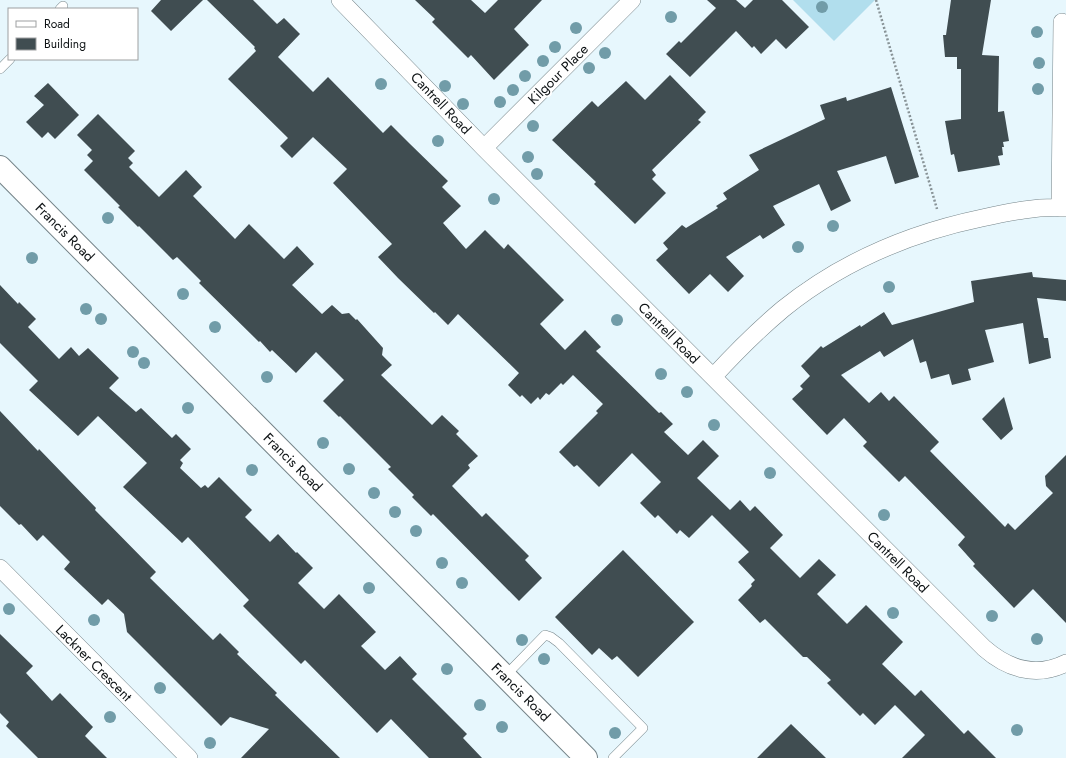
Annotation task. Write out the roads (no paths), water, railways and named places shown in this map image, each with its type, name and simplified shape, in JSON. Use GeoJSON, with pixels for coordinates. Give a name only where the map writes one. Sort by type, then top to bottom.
{"type":"FeatureCollection","features":[{"type":"Feature","properties":{"kind":"street","name":"Cantrell Road"},"geometry":{"type":"LineString","coordinates":[[340,0],[484,148],[984,648],[1001,662],[1021,669],[1035,671],[1048,670],[1066,663]]}},
{"type":"Feature","properties":{"kind":"street","name":"Kilgour Place"},"geometry":{"type":"LineString","coordinates":[[484,148],[632,0]]}},
{"type":"Feature","properties":{"kind":"street"},"geometry":{"type":"LineString","coordinates":[[713,376],[775,316],[822,281],[886,247],[943,227],[1020,211],[1063,208],[1062,22]]}},
{"type":"Feature","properties":{"kind":"street","name":"Francis Road"},"geometry":{"type":"LineString","coordinates":[[0,166],[586,758]]}},
{"type":"Feature","properties":{"kind":"street","name":"Lackner Crescent"},"geometry":{"type":"LineString","coordinates":[[0,568],[189,758]]}},
{"type":"Feature","properties":{"kind":"lane"},"geometry":{"type":"LineString","coordinates":[[0,69],[9,60]]}},
{"type":"Feature","properties":{"kind":"lane"},"geometry":{"type":"LineString","coordinates":[[505,676],[545,635],[551,637],[559,643],[643,728],[613,758]]}}]}
